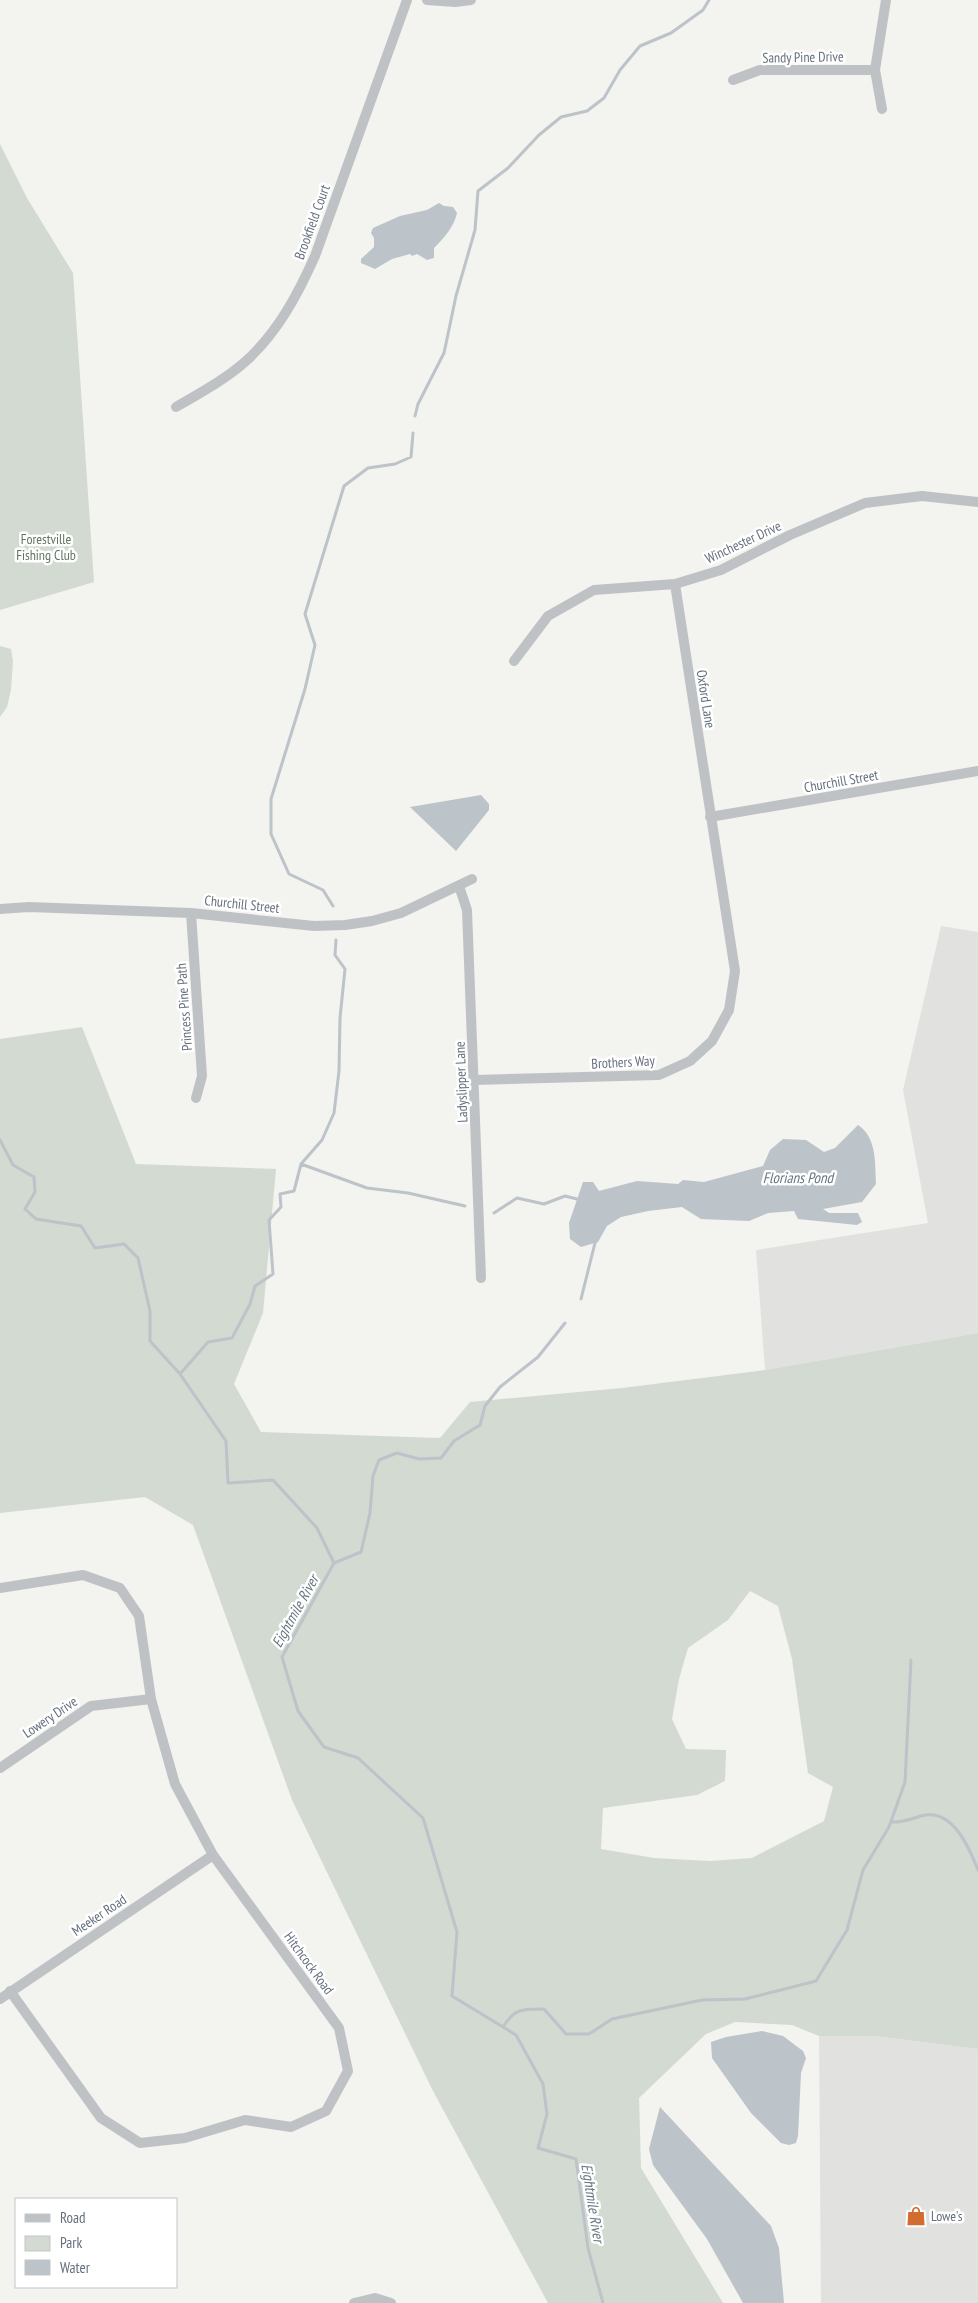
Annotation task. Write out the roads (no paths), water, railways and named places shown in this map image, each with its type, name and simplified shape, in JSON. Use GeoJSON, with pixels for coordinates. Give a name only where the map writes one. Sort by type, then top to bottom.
{"type":"FeatureCollection","features":[{"type":"Feature","properties":{"kind":"street","name":"Brookfield Court"},"geometry":{"type":"LineString","coordinates":[[176,407],[210,387],[246,361],[273,331],[298,293],[315,256],[407,0]]}},
{"type":"Feature","properties":{"kind":"street"},"geometry":{"type":"LineString","coordinates":[[427,0],[455,2],[470,0]]}},
{"type":"Feature","properties":{"kind":"street"},"geometry":{"type":"LineString","coordinates":[[882,109],[875,70],[886,0]]}},
{"type":"Feature","properties":{"kind":"street","name":"Sandy Pine Drive"},"geometry":{"type":"LineString","coordinates":[[733,80],[760,70],[875,70]]}},
{"type":"Feature","properties":{"kind":"street","name":"Winchester Drive"},"geometry":{"type":"LineString","coordinates":[[514,661],[548,616],[594,590],[675,584],[721,570],[790,535],[865,503],[922,496],[978,502]]}},
{"type":"Feature","properties":{"kind":"street","name":"Oxford Lane"},"geometry":{"type":"LineString","coordinates":[[675,584],[710,818]]}},
{"type":"Feature","properties":{"kind":"street","name":"Churchill Street"},"geometry":{"type":"LineString","coordinates":[[710,818],[978,771]]}},
{"type":"Feature","properties":{"kind":"street","name":"Brothers Way"},"geometry":{"type":"LineString","coordinates":[[475,1080],[659,1075],[690,1061],[712,1041],[729,1010],[735,971],[710,818]]}},
{"type":"Feature","properties":{"kind":"street","name":"Churchill Street"},"geometry":{"type":"LineString","coordinates":[[0,909],[29,907],[191,913],[314,926],[345,925],[372,921],[400,913],[472,879]]}},
{"type":"Feature","properties":{"kind":"street","name":"Ladyslipper Lane"},"geometry":{"type":"LineString","coordinates":[[459,886],[467,910],[475,1080],[481,1278]]}},
{"type":"Feature","properties":{"kind":"street","name":"Princess Pine Path"},"geometry":{"type":"LineString","coordinates":[[191,913],[202,1076],[196,1098]]}},
{"type":"Feature","properties":{"kind":"street","name":"Hitchcock Road"},"geometry":{"type":"LineString","coordinates":[[0,1588],[83,1575],[120,1588],[139,1616],[151,1699],[175,1784],[213,1855],[339,2028],[348,2071],[326,2112],[291,2127],[245,2120],[185,2138],[140,2143],[101,2118],[10,1991]]}},
{"type":"Feature","properties":{"kind":"street","name":"Lowery Drive"},"geometry":{"type":"LineString","coordinates":[[0,1768],[91,1706],[151,1699]]}},
{"type":"Feature","properties":{"kind":"street","name":"Meeker Road"},"geometry":{"type":"LineString","coordinates":[[0,1999],[213,1855]]}},
{"type":"Feature","properties":{"kind":"street"},"geometry":{"type":"LineString","coordinates":[[354,2303],[375,2298],[391,2303]]}},
{"type":"Feature","properties":{"kind":"water"},"geometry":{"type":"Polygon","coordinates":[[[439,203],[444,206],[453,207],[457,213],[451,228],[434,248],[434,258],[427,260],[417,254],[412,256],[410,254],[392,259],[375,269],[361,263],[361,259],[374,247],[374,238],[371,233],[373,228],[400,216],[427,210],[439,203]]]}},
{"type":"Feature","properties":{"kind":"water"},"geometry":{"type":"Polygon","coordinates":[[[481,795],[489,804],[489,810],[456,851],[410,807],[481,795]]]}},
{"type":"Feature","properties":{"kind":"water","name":"Florians Pond"},"geometry":{"type":"Polygon","coordinates":[[[858,1125],[869,1136],[872,1144],[876,1184],[862,1202],[823,1209],[829,1213],[858,1213],[862,1222],[857,1225],[798,1219],[794,1211],[768,1213],[749,1221],[701,1219],[682,1207],[648,1211],[621,1217],[607,1226],[598,1242],[581,1247],[570,1239],[569,1223],[583,1182],[593,1182],[599,1191],[637,1181],[678,1184],[683,1180],[704,1182],[763,1166],[770,1150],[783,1139],[806,1140],[824,1152],[835,1148],[858,1125]]]}},
{"type":"Feature","properties":{"kind":"water"},"geometry":{"type":"Polygon","coordinates":[[[762,2031],[783,2036],[803,2051],[806,2058],[801,2073],[798,2136],[796,2143],[789,2145],[781,2143],[751,2113],[712,2058],[711,2042],[726,2037],[762,2031]]]}},
{"type":"Feature","properties":{"kind":"water"},"geometry":{"type":"Polygon","coordinates":[[[660,2107],[771,2226],[779,2248],[784,2303],[743,2303],[707,2239],[653,2165],[649,2149],[660,2107]]]}},
{"type":"Feature","properties":{"kind":"waterway"},"geometry":{"type":"LineString","coordinates":[[415,416],[418,404],[444,353],[456,296],[475,230],[478,191],[508,168],[539,135],[561,117],[587,111],[604,98],[620,70],[640,46],[671,33],[703,10],[709,0]]}},
{"type":"Feature","properties":{"kind":"waterway"},"geometry":{"type":"LineString","coordinates":[[333,906],[323,890],[289,874],[271,834],[271,799],[305,689],[315,645],[305,614],[344,486],[368,468],[395,464],[411,457],[413,433]]}},
{"type":"Feature","properties":{"kind":"waterway"},"geometry":{"type":"LineString","coordinates":[[180,1374],[208,1342],[232,1338],[250,1304],[255,1286],[273,1274],[269,1220],[281,1207],[280,1194],[294,1191],[301,1164],[322,1140],[334,1113],[339,1071],[340,1018],[345,969],[335,955],[336,940]]}},
{"type":"Feature","properties":{"kind":"waterway","name":"Eightmile River"},"geometry":{"type":"LineString","coordinates":[[0,1140],[13,1165],[34,1177],[35,1192],[25,1209],[36,1219],[81,1226],[95,1248],[124,1244],[138,1258],[150,1311],[150,1341],[180,1374],[226,1441],[228,1483],[273,1480],[317,1528],[334,1563],[282,1657],[298,1711],[324,1747],[358,1758],[423,1818],[457,1932],[452,1996],[516,2035],[543,2084],[547,2114],[538,2148],[576,2159],[588,2248],[603,2303]]}},
{"type":"Feature","properties":{"kind":"waterway"},"geometry":{"type":"LineString","coordinates":[[301,1164],[367,1188],[408,1193],[465,1206]]}},
{"type":"Feature","properties":{"kind":"waterway"},"geometry":{"type":"LineString","coordinates":[[494,1213],[517,1198],[544,1204],[565,1196],[581,1200]]}},
{"type":"Feature","properties":{"kind":"waterway"},"geometry":{"type":"LineString","coordinates":[[581,1299],[596,1239]]}},
{"type":"Feature","properties":{"kind":"waterway"},"geometry":{"type":"LineString","coordinates":[[334,1563],[361,1552],[370,1513],[373,1476],[379,1460],[397,1453],[419,1459],[441,1458],[454,1441],[480,1425],[485,1406],[500,1387],[538,1357],[565,1323]]}},
{"type":"Feature","properties":{"kind":"waterway"},"geometry":{"type":"LineString","coordinates":[[503,2027],[512,2016],[520,2011],[544,2009],[566,2034],[589,2034],[612,2019],[702,2000],[745,1999],[816,1981],[847,1930],[863,1870],[889,1827],[905,1782],[911,1660]]}},
{"type":"Feature","properties":{"kind":"waterway"},"geometry":{"type":"LineString","coordinates":[[891,1822],[921,1816],[932,1815],[942,1817],[958,1831],[970,1851],[978,1870]]}},
{"type":"Feature","properties":{"kind":"place","name":"Lowe's"},"geometry":{"type":"Point","coordinates":[916,2216]}},
{"type":"Feature","properties":{"kind":"park label","name":"Forestville Fishing Club"},"geometry":{"type":"Point","coordinates":[46,548]}}]}
